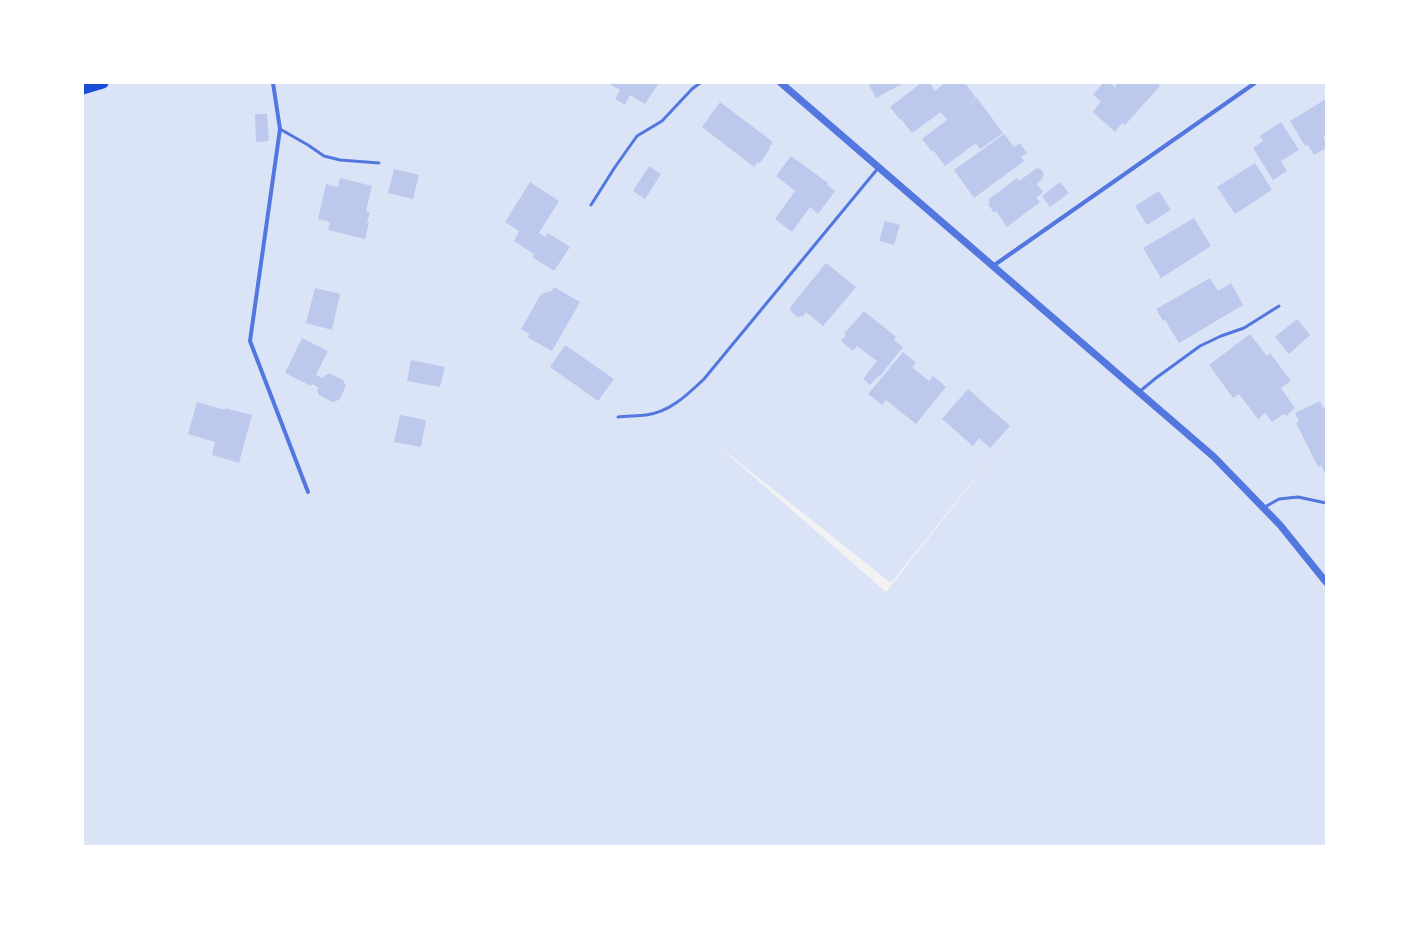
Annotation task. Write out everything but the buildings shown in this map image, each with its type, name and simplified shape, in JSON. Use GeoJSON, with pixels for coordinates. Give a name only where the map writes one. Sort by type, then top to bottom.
{"type":"FeatureCollection","features":[{"type":"Feature","properties":{"kind":"highway"},"geometry":{"type":"LineString","coordinates":[[83,89],[103,83]]}},
{"type":"Feature","properties":{"kind":"street"},"geometry":{"type":"LineString","coordinates":[[273,83],[280,130],[250,341],[308,492]]}},
{"type":"Feature","properties":{"kind":"street"},"geometry":{"type":"LineString","coordinates":[[781,83],[1214,457],[1280,525],[1326,582]]}},
{"type":"Feature","properties":{"kind":"street"},"geometry":{"type":"LineString","coordinates":[[993,266],[1255,83]]}},
{"type":"Feature","properties":{"kind":"lane"},"geometry":{"type":"LineString","coordinates":[[592,205],[615,167],[637,136],[662,121],[692,89],[700,83]]}},
{"type":"Feature","properties":{"kind":"lane"},"geometry":{"type":"LineString","coordinates":[[280,130],[296,138],[324,156],[340,160],[379,162]]}},
{"type":"Feature","properties":{"kind":"lane"},"geometry":{"type":"LineString","coordinates":[[618,417],[647,415],[665,409],[684,398],[704,379],[879,167]]}},
{"type":"Feature","properties":{"kind":"lane"},"geometry":{"type":"LineString","coordinates":[[1139,392],[1200,346],[1221,336],[1244,328],[1279,306]]}},
{"type":"Feature","properties":{"kind":"lane"},"geometry":{"type":"LineString","coordinates":[[1263,508],[1279,499],[1298,497],[1326,503]]}},
{"type":"Feature","properties":{"kind":"shaded area"},"geometry":{"type":"Polygon","coordinates":[[[83,83],[1326,83],[1326,846],[83,846],[83,83]],[[1013,431],[891,583],[716,444],[886,592],[1013,431]]]}}]}
